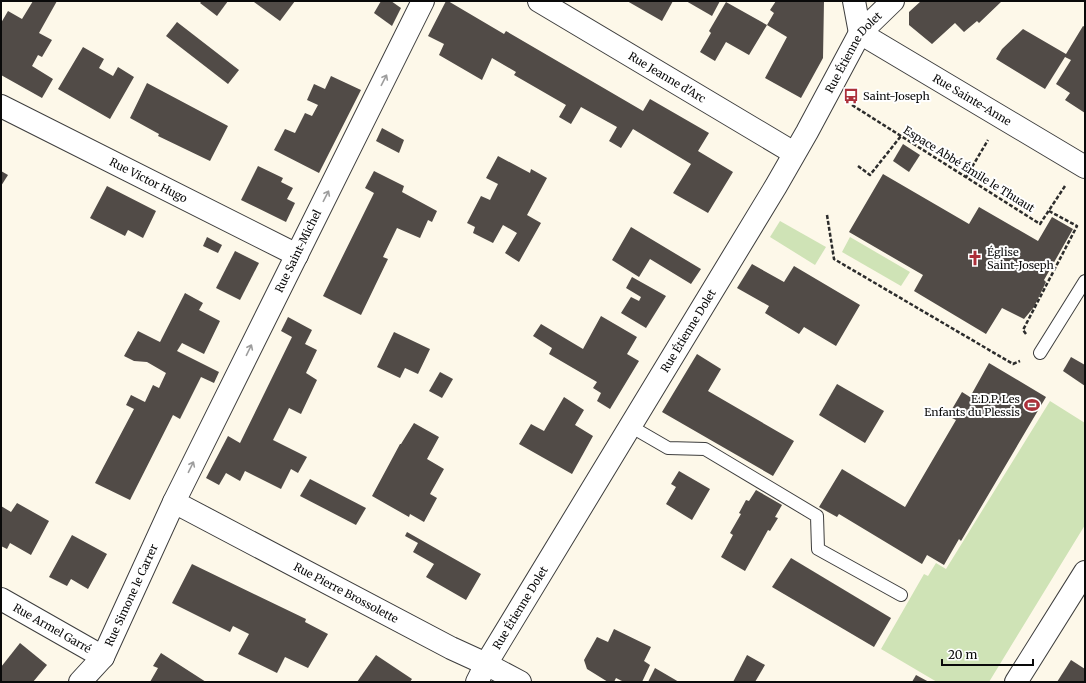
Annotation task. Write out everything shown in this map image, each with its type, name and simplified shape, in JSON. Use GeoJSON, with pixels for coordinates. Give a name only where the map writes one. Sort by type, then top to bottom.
{"type":"FeatureCollection","features":[{"type":"Feature","properties":{"kind":"street","name":"Rue Saint-Michel"},"geometry":{"type":"LineString","coordinates":[[174,502],[423,1]]}},
{"type":"Feature","properties":{"kind":"street","name":"Rue Jeanne d'Arc"},"geometry":{"type":"LineString","coordinates":[[539,1],[794,153]]}},
{"type":"Feature","properties":{"kind":"street"},"geometry":{"type":"LineString","coordinates":[[854,1],[860,33]]}},
{"type":"Feature","properties":{"kind":"street","name":"Rue Étienne Dolet"},"geometry":{"type":"LineString","coordinates":[[481,673],[776,186],[860,33],[893,1]]}},
{"type":"Feature","properties":{"kind":"street","name":"Rue Sainte-Anne"},"geometry":{"type":"LineString","coordinates":[[860,33],[1083,166]]}},
{"type":"Feature","properties":{"kind":"street","name":"Rue Victor Hugo"},"geometry":{"type":"LineString","coordinates":[[1,106],[297,255]]}},
{"type":"Feature","properties":{"kind":"street","name":"Rue Simone le Carrer"},"geometry":{"type":"LineString","coordinates":[[80,682],[103,657],[174,502]]}},
{"type":"Feature","properties":{"kind":"street","name":"Rue Pierre Brossolette"},"geometry":{"type":"LineString","coordinates":[[174,502],[444,644],[481,673],[520,682]]}},
{"type":"Feature","properties":{"kind":"street"},"geometry":{"type":"LineString","coordinates":[[1016,682],[1085,572]]}},
{"type":"Feature","properties":{"kind":"street","name":"Rue Armel Garré"},"geometry":{"type":"LineString","coordinates":[[1,599],[103,657]]}},
{"type":"Feature","properties":{"kind":"lane"},"geometry":{"type":"LineString","coordinates":[[1040,352],[1085,281]]}},
{"type":"Feature","properties":{"kind":"lane"},"geometry":{"type":"LineString","coordinates":[[630,426],[668,448],[705,449],[816,516],[818,549],[901,595]]}},
{"type":"Feature","properties":{"kind":"path","name":"Espace Abbé Émile le Thuaut"},"geometry":{"type":"LineString","coordinates":[[829,91],[1040,224],[1083,166]]}},
{"type":"Feature","properties":{"kind":"path"},"geometry":{"type":"LineString","coordinates":[[966,177],[1001,117]]}},
{"type":"Feature","properties":{"kind":"path"},"geometry":{"type":"LineString","coordinates":[[858,166],[870,175],[901,136]]}},
{"type":"Feature","properties":{"kind":"path"},"geometry":{"type":"LineString","coordinates":[[827,215],[834,259],[1013,364],[1040,352],[1023,330],[1077,226],[1049,211]]}},
{"type":"Feature","properties":{"kind":"green space"},"geometry":{"type":"Polygon","coordinates":[[[780,221],[826,247],[815,265],[770,237],[780,221]]]}},
{"type":"Feature","properties":{"kind":"green space"},"geometry":{"type":"Polygon","coordinates":[[[850,237],[910,272],[901,286],[842,252],[850,237]]]}},
{"type":"Feature","properties":{"kind":"green space"},"geometry":{"type":"Polygon","coordinates":[[[1050,401],[1085,423],[1085,525],[989,682],[937,682],[881,649],[924,574],[928,576],[936,563],[946,569],[1050,401]]]}},
{"type":"Feature","properties":{"kind":"building"},"geometry":{"type":"Polygon","coordinates":[[[33,1],[57,1],[39,33],[52,40],[42,57],[38,55],[32,66],[53,79],[42,98],[1,75],[1,23],[8,11],[22,19],[33,1]]]}},
{"type":"Feature","properties":{"kind":"building"},"geometry":{"type":"Polygon","coordinates":[[[202,1],[228,1],[217,16],[200,3],[202,1]]]}},
{"type":"Feature","properties":{"kind":"building"},"geometry":{"type":"Polygon","coordinates":[[[295,1],[280,21],[254,2],[295,1]]]}},
{"type":"Feature","properties":{"kind":"building"},"geometry":{"type":"Polygon","coordinates":[[[381,1],[391,1],[401,8],[392,26],[374,13],[381,1]]]}},
{"type":"Feature","properties":{"kind":"building"},"geometry":{"type":"Polygon","coordinates":[[[446,1],[504,34],[506,31],[643,111],[650,99],[709,133],[698,151],[733,172],[708,213],[673,193],[691,164],[633,129],[621,148],[609,141],[617,127],[581,107],[571,124],[559,117],[566,105],[514,75],[516,72],[492,58],[482,80],[439,55],[444,44],[428,36],[446,1]]]}},
{"type":"Feature","properties":{"kind":"building"},"geometry":{"type":"Polygon","coordinates":[[[627,1],[673,1],[662,21],[627,1]]]}},
{"type":"Feature","properties":{"kind":"building"},"geometry":{"type":"Polygon","coordinates":[[[686,1],[720,1],[712,16],[686,1]]]}},
{"type":"Feature","properties":{"kind":"building"},"geometry":{"type":"Polygon","coordinates":[[[776,1],[824,1],[823,58],[801,98],[765,78],[787,37],[767,25],[774,13],[770,10],[776,1]]]}},
{"type":"Feature","properties":{"kind":"building"},"geometry":{"type":"Polygon","coordinates":[[[921,1],[1002,1],[979,23],[977,21],[964,32],[955,23],[932,44],[909,25],[909,12],[921,1]]]}},
{"type":"Feature","properties":{"kind":"building"},"geometry":{"type":"Polygon","coordinates":[[[726,2],[767,25],[749,55],[726,42],[715,61],[700,52],[711,33],[709,31],[726,2]]]}},
{"type":"Feature","properties":{"kind":"building"},"geometry":{"type":"Polygon","coordinates":[[[177,22],[239,70],[228,84],[166,36],[177,22]]]}},
{"type":"Feature","properties":{"kind":"building"},"geometry":{"type":"Polygon","coordinates":[[[1083,26],[1085,27],[1085,113],[1065,100],[1070,93],[1056,84],[1071,60],[1065,57],[1045,89],[996,59],[1002,49],[1023,29],[1066,54],[1083,26]]]}},
{"type":"Feature","properties":{"kind":"building"},"geometry":{"type":"Polygon","coordinates":[[[83,47],[104,59],[99,68],[113,76],[118,67],[134,77],[110,119],[58,89],[83,47]]]}},
{"type":"Feature","properties":{"kind":"building"},"geometry":{"type":"Polygon","coordinates":[[[331,76],[361,90],[319,173],[274,150],[285,129],[295,133],[305,113],[312,116],[318,105],[307,100],[314,84],[325,89],[331,76]]]}},
{"type":"Feature","properties":{"kind":"building"},"geometry":{"type":"Polygon","coordinates":[[[147,83],[228,126],[210,161],[158,136],[159,134],[130,118],[147,83]]]}},
{"type":"Feature","properties":{"kind":"building"},"geometry":{"type":"Polygon","coordinates":[[[382,128],[404,140],[399,153],[376,141],[382,128]]]}},
{"type":"Feature","properties":{"kind":"building"},"geometry":{"type":"Polygon","coordinates":[[[903,144],[920,155],[909,172],[893,161],[903,144]]]}},
{"type":"Feature","properties":{"kind":"building"},"geometry":{"type":"Polygon","coordinates":[[[498,156],[530,173],[531,169],[547,178],[527,215],[541,223],[519,262],[505,253],[517,233],[503,225],[493,243],[473,233],[475,227],[467,223],[481,196],[490,200],[498,184],[486,178],[498,156]]]}},
{"type":"Feature","properties":{"kind":"building"},"geometry":{"type":"Polygon","coordinates":[[[258,166],[283,178],[281,182],[293,188],[287,199],[295,203],[286,222],[241,200],[258,166]]]}},
{"type":"Feature","properties":{"kind":"building"},"geometry":{"type":"Polygon","coordinates":[[[1,171],[8,175],[1,186],[1,171]]]}},
{"type":"Feature","properties":{"kind":"building"},"geometry":{"type":"Polygon","coordinates":[[[374,171],[404,186],[402,192],[437,211],[432,222],[428,220],[420,238],[397,228],[383,257],[388,259],[361,315],[323,296],[374,193],[365,188],[374,171]]]}},
{"type":"Feature","properties":{"kind":"building","name":"Église Saint-Joseph"},"geometry":{"type":"Polygon","coordinates":[[[883,174],[969,224],[979,207],[1038,241],[1052,217],[1073,229],[1044,280],[1046,282],[1034,307],[1024,319],[1002,308],[986,334],[914,291],[923,275],[849,232],[883,174]]]}},
{"type":"Feature","properties":{"kind":"building"},"geometry":{"type":"Polygon","coordinates":[[[107,186],[156,211],[143,238],[128,230],[125,236],[90,218],[107,186]]]}},
{"type":"Feature","properties":{"kind":"building"},"geometry":{"type":"Polygon","coordinates":[[[631,227],[701,269],[691,284],[650,259],[639,277],[612,260],[631,227]]]}},
{"type":"Feature","properties":{"kind":"building"},"geometry":{"type":"Polygon","coordinates":[[[207,237],[222,245],[218,253],[203,246],[207,237]]]}},
{"type":"Feature","properties":{"kind":"building"},"geometry":{"type":"Polygon","coordinates":[[[235,251],[259,263],[240,300],[216,288],[235,251]]]}},
{"type":"Feature","properties":{"kind":"building"},"geometry":{"type":"Polygon","coordinates":[[[752,264],[784,282],[794,266],[860,305],[836,346],[804,327],[799,334],[765,313],[769,306],[737,288],[752,264]]]}},
{"type":"Feature","properties":{"kind":"building"},"geometry":{"type":"Polygon","coordinates":[[[632,277],[666,296],[646,328],[621,313],[631,297],[639,301],[641,297],[626,288],[632,277]]]}},
{"type":"Feature","properties":{"kind":"building"},"geometry":{"type":"Polygon","coordinates":[[[185,293],[203,303],[199,310],[220,321],[204,354],[182,343],[177,351],[219,372],[214,383],[201,377],[180,419],[173,415],[130,500],[95,483],[134,409],[126,405],[131,395],[145,402],[153,385],[159,388],[166,373],[147,362],[134,361],[124,356],[138,331],[160,342],[185,293]]]}},
{"type":"Feature","properties":{"kind":"building"},"geometry":{"type":"Polygon","coordinates":[[[601,316],[637,337],[627,354],[639,361],[610,409],[597,401],[601,393],[593,388],[597,382],[549,354],[552,348],[533,336],[541,324],[583,349],[601,316]]]}},
{"type":"Feature","properties":{"kind":"building"},"geometry":{"type":"Polygon","coordinates":[[[288,317],[312,330],[305,344],[317,350],[306,373],[317,380],[301,414],[289,408],[273,440],[307,457],[298,473],[291,469],[281,489],[245,471],[240,481],[226,473],[219,485],[206,478],[228,436],[240,443],[292,337],[281,331],[288,317]]]}},
{"type":"Feature","properties":{"kind":"building"},"geometry":{"type":"Polygon","coordinates":[[[394,332],[430,349],[418,374],[405,368],[400,378],[377,367],[394,332]]]}},
{"type":"Feature","properties":{"kind":"building"},"geometry":{"type":"Polygon","coordinates":[[[697,354],[721,369],[708,391],[794,441],[773,476],[662,412],[697,354]]]}},
{"type":"Feature","properties":{"kind":"building"},"geometry":{"type":"Polygon","coordinates":[[[1071,357],[1085,365],[1085,386],[1063,371],[1071,357]]]}},
{"type":"Feature","properties":{"kind":"building"},"geometry":{"type":"Polygon","coordinates":[[[989,363],[1046,397],[961,541],[959,539],[944,565],[927,555],[922,564],[839,514],[837,517],[819,507],[842,469],[905,507],[956,420],[948,416],[962,392],[970,397],[989,363]]]}},
{"type":"Feature","properties":{"kind":"building"},"geometry":{"type":"Polygon","coordinates":[[[440,372],[453,379],[442,398],[429,391],[440,372]]]}},
{"type":"Feature","properties":{"kind":"building"},"geometry":{"type":"Polygon","coordinates":[[[837,384],[884,411],[865,443],[819,415],[837,384]]]}},
{"type":"Feature","properties":{"kind":"building"},"geometry":{"type":"Polygon","coordinates":[[[564,397],[584,410],[575,425],[593,436],[572,474],[519,444],[531,424],[544,431],[564,397]]]}},
{"type":"Feature","properties":{"kind":"building"},"geometry":{"type":"Polygon","coordinates":[[[414,423],[439,437],[427,459],[444,469],[430,494],[437,498],[424,522],[410,514],[409,517],[372,496],[400,444],[414,423]]]}},
{"type":"Feature","properties":{"kind":"building"},"geometry":{"type":"Polygon","coordinates":[[[679,471],[710,489],[692,520],[666,504],[676,487],[671,484],[679,471]]]}},
{"type":"Feature","properties":{"kind":"building"},"geometry":{"type":"Polygon","coordinates":[[[310,479],[366,508],[356,525],[300,496],[310,479]]]}},
{"type":"Feature","properties":{"kind":"building"},"geometry":{"type":"Polygon","coordinates":[[[756,490],[782,505],[775,517],[778,518],[770,531],[768,530],[745,571],[721,557],[733,535],[730,533],[741,514],[739,513],[746,500],[749,501],[756,490]]]}},
{"type":"Feature","properties":{"kind":"building"},"geometry":{"type":"Polygon","coordinates":[[[17,503],[49,521],[31,555],[10,543],[7,549],[1,546],[1,506],[11,512],[17,503]]]}},
{"type":"Feature","properties":{"kind":"building"},"geometry":{"type":"Polygon","coordinates":[[[407,532],[481,574],[466,600],[426,577],[434,564],[413,552],[418,543],[405,536],[407,532]]]}},
{"type":"Feature","properties":{"kind":"building"},"geometry":{"type":"Polygon","coordinates":[[[72,535],[107,554],[88,589],[71,579],[67,586],[49,577],[72,535]]]}},
{"type":"Feature","properties":{"kind":"building"},"geometry":{"type":"Polygon","coordinates":[[[791,558],[891,618],[874,647],[772,587],[791,558]]]}},
{"type":"Feature","properties":{"kind":"building"},"geometry":{"type":"Polygon","coordinates":[[[192,564],[306,619],[305,622],[328,634],[308,668],[285,657],[277,673],[238,654],[249,634],[233,626],[230,632],[172,603],[192,564]]]}},
{"type":"Feature","properties":{"kind":"building"},"geometry":{"type":"Polygon","coordinates":[[[614,629],[651,647],[644,661],[650,665],[642,682],[624,682],[616,678],[614,682],[608,682],[587,669],[584,660],[597,637],[608,642],[614,629]]]}},
{"type":"Feature","properties":{"kind":"building"},"geometry":{"type":"Polygon","coordinates":[[[20,643],[47,665],[33,682],[1,682],[1,667],[20,643]]]}},
{"type":"Feature","properties":{"kind":"building"},"geometry":{"type":"Polygon","coordinates":[[[161,653],[206,682],[150,682],[158,668],[153,666],[161,653]]]}},
{"type":"Feature","properties":{"kind":"building"},"geometry":{"type":"Polygon","coordinates":[[[376,655],[412,679],[410,682],[357,682],[376,655]]]}},
{"type":"Feature","properties":{"kind":"building"},"geometry":{"type":"Polygon","coordinates":[[[747,655],[765,665],[755,682],[733,682],[747,655]]]}},
{"type":"Feature","properties":{"kind":"building"},"geometry":{"type":"Polygon","coordinates":[[[1071,660],[1085,669],[1085,682],[1057,682],[1071,660]]]}},
{"type":"Feature","properties":{"kind":"building"},"geometry":{"type":"Polygon","coordinates":[[[655,668],[679,682],[648,682],[655,668]]]}},
{"type":"Feature","properties":{"kind":"building"},"geometry":{"type":"Polygon","coordinates":[[[916,675],[929,682],[912,682],[916,675]]]}},
{"type":"Feature","properties":{"kind":"place","name":"Saint-Joseph"},"geometry":{"type":"Point","coordinates":[851,96]}},
{"type":"Feature","properties":{"kind":"place","name":"Église Saint-Joseph"},"geometry":{"type":"Point","coordinates":[975,258]}},
{"type":"Feature","properties":{"kind":"place","name":"E.D.P. Les Enfants du Plessis"},"geometry":{"type":"Point","coordinates":[1032,405]}}]}
